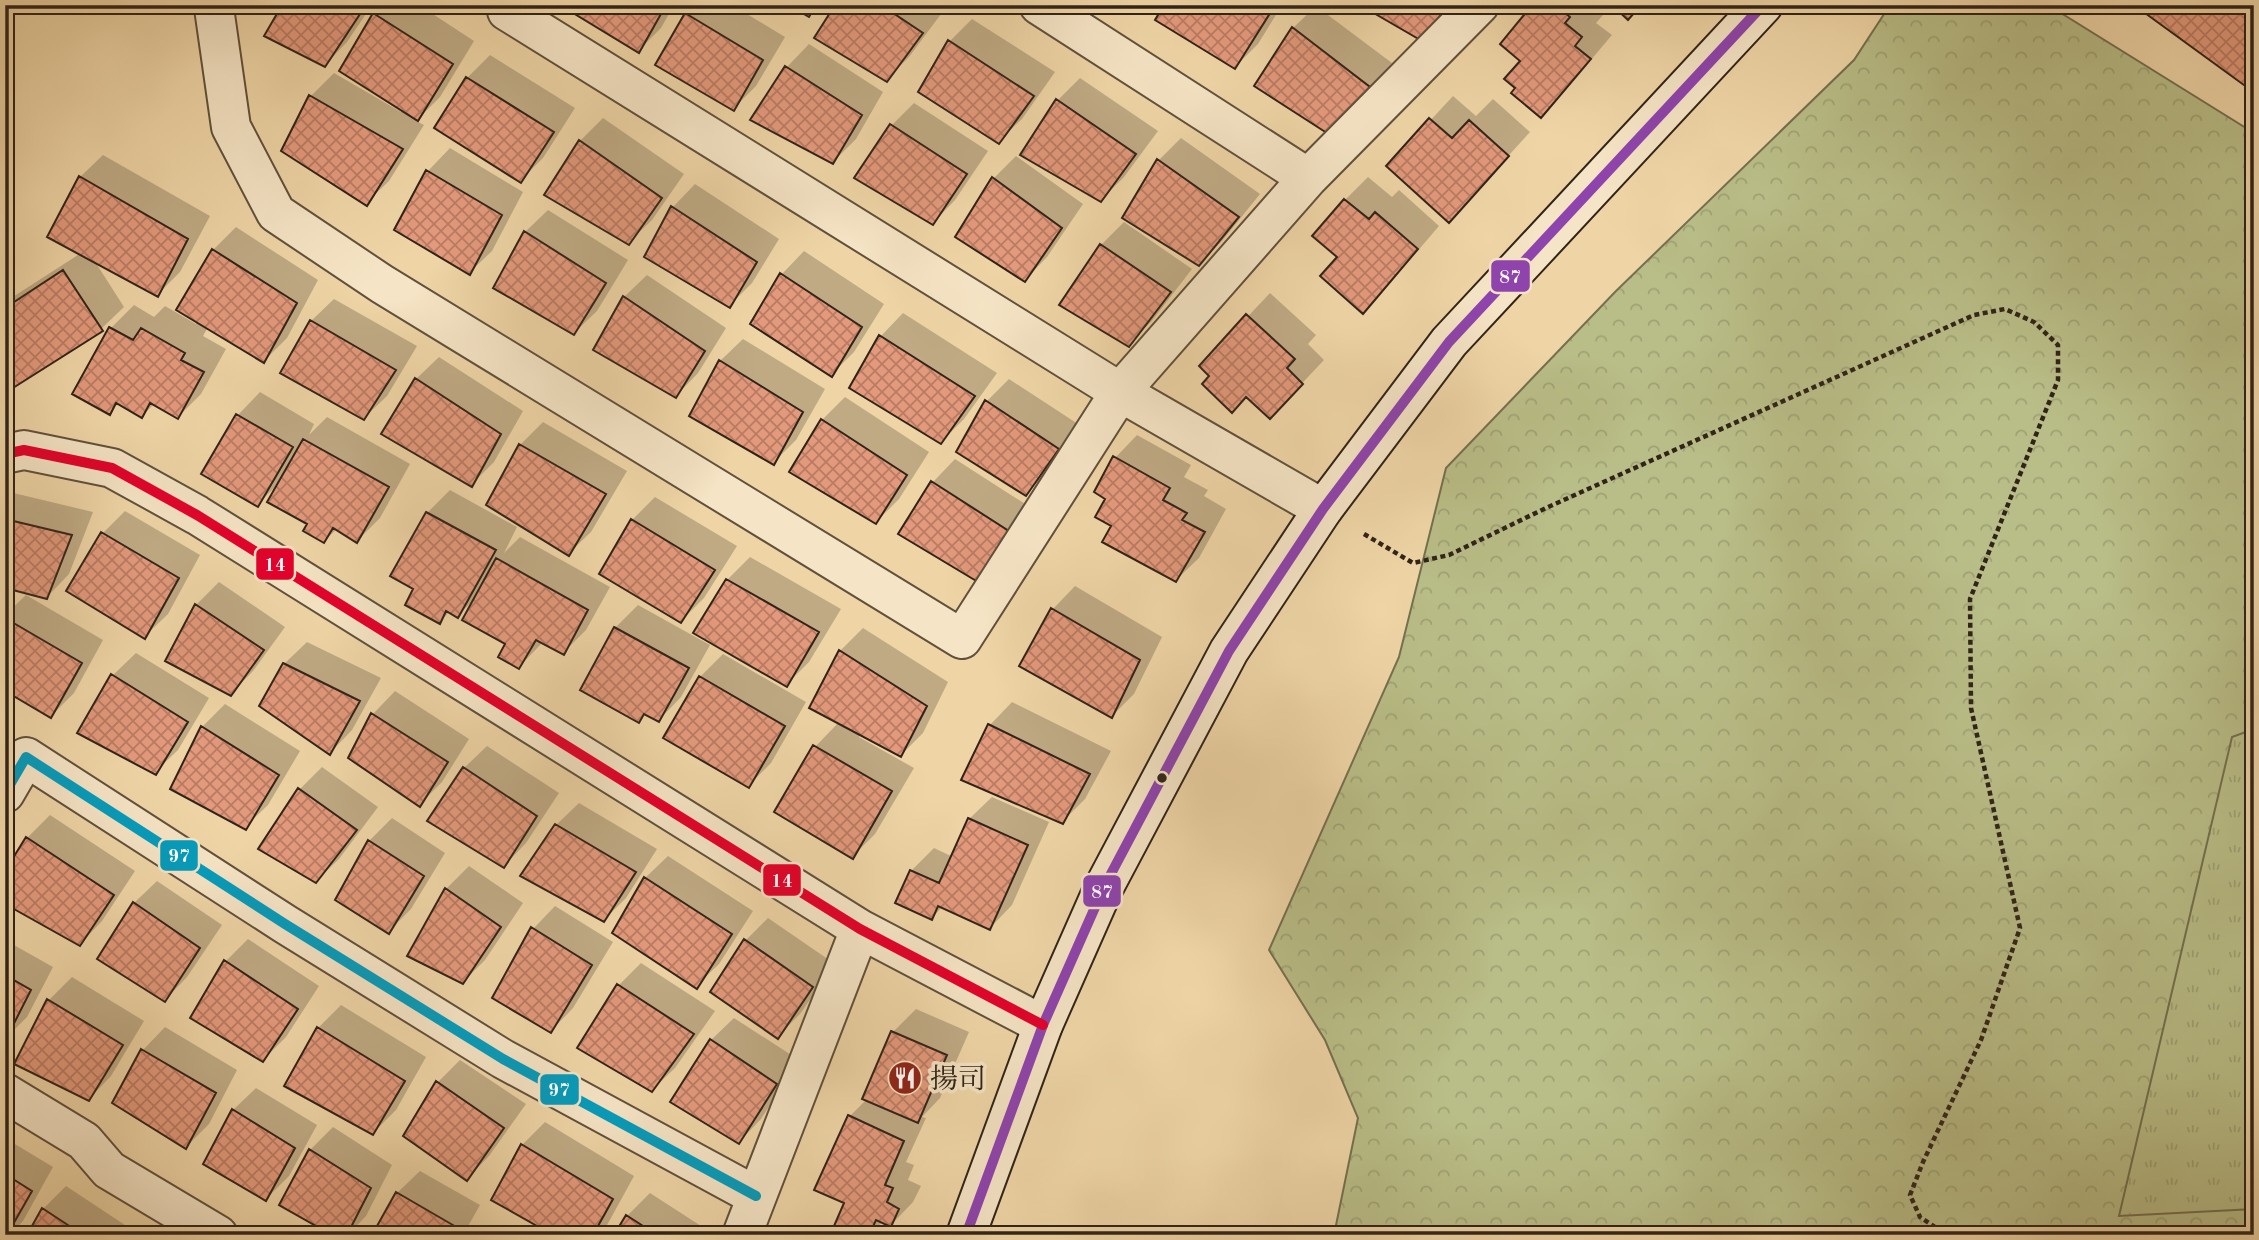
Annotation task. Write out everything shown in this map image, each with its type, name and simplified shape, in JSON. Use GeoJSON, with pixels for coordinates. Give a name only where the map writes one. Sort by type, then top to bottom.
{"type":"FeatureCollection","features":[{"type":"Feature","properties":{"kind":"street"},"geometry":{"type":"LineString","coordinates":[[216,5],[214,8],[231,127],[276,213],[394,292],[962,639],[1120,392],[1308,178],[1479,5]]}},
{"type":"Feature","properties":{"kind":"street"},"geometry":{"type":"LineString","coordinates":[[510,5],[506,11],[1120,392],[1323,509]]}},
{"type":"Feature","properties":{"kind":"street"},"geometry":{"type":"LineString","coordinates":[[1039,5],[1308,178]]}},
{"type":"Feature","properties":{"kind":"street"},"geometry":{"type":"LineString","coordinates":[[966,1235],[1043,1025],[1104,887],[1229,651],[1323,509],[1449,342],[1763,5]]}},
{"type":"Feature","properties":{"kind":"street"},"geometry":{"type":"LineString","coordinates":[[5,454],[24,450],[112,468],[172,502],[860,929],[1043,1025]]}},
{"type":"Feature","properties":{"kind":"street"},"geometry":{"type":"LineString","coordinates":[[5,793],[26,757],[285,924],[503,1059],[756,1196]]}},
{"type":"Feature","properties":{"kind":"street"},"geometry":{"type":"LineString","coordinates":[[742,1235],[860,929]]}},
{"type":"Feature","properties":{"kind":"street"},"geometry":{"type":"LineString","coordinates":[[5,1093],[84,1141],[109,1170],[218,1235]]}},
{"type":"Feature","properties":{"kind":"path"},"geometry":{"type":"LineString","coordinates":[[1367,536],[1413,563],[1450,555],[1546,508],[1974,315],[2006,309],[2034,322],[2058,345],[2058,380],[1970,599],[1971,708],[2020,928],[1981,1040],[1910,1195],[1920,1217],[1947,1235]]}},
{"type":"Feature","properties":{"kind":"green space"},"geometry":{"type":"Polygon","coordinates":[[[1890,5],[2048,5],[2254,133],[2254,1235],[1334,1235],[1358,1118],[1325,1040],[1269,950],[1399,657],[1446,468],[1616,291],[1854,60],[1890,5]]]}},
{"type":"Feature","properties":{"kind":"green space"},"geometry":{"type":"Polygon","coordinates":[[[2254,729],[2254,1209],[2119,1216],[2232,737],[2254,729]]]}},
{"type":"Feature","properties":{"kind":"building"},"geometry":{"type":"Polygon","coordinates":[[[282,5],[366,5],[325,67],[264,36],[282,5]]]}},
{"type":"Feature","properties":{"kind":"building"},"geometry":{"type":"Polygon","coordinates":[[[560,5],[666,5],[639,53],[560,5]]]}},
{"type":"Feature","properties":{"kind":"building"},"geometry":{"type":"Polygon","coordinates":[[[788,5],[816,5],[809,17],[788,5]]]}},
{"type":"Feature","properties":{"kind":"building"},"geometry":{"type":"Polygon","coordinates":[[[835,5],[881,5],[923,33],[887,82],[814,38],[835,5]]]}},
{"type":"Feature","properties":{"kind":"building"},"geometry":{"type":"Polygon","coordinates":[[[1164,5],[1263,5],[1272,10],[1235,69],[1155,20],[1164,5]]]}},
{"type":"Feature","properties":{"kind":"building"},"geometry":{"type":"Polygon","coordinates":[[[1360,5],[1448,5],[1422,41],[1360,5]]]}},
{"type":"Feature","properties":{"kind":"building"},"geometry":{"type":"Polygon","coordinates":[[[1532,5],[1556,5],[1570,17],[1565,23],[1582,37],[1575,46],[1591,59],[1541,118],[1511,93],[1515,88],[1504,79],[1520,61],[1500,44],[1532,5]]]}},
{"type":"Feature","properties":{"kind":"building"},"geometry":{"type":"Polygon","coordinates":[[[1612,5],[1641,5],[1628,20],[1612,5]]]}},
{"type":"Feature","properties":{"kind":"building"},"geometry":{"type":"Polygon","coordinates":[[[2134,5],[2254,5],[2254,81],[2248,88],[2134,5]]]}},
{"type":"Feature","properties":{"kind":"building"},"geometry":{"type":"Polygon","coordinates":[[[373,13],[453,64],[418,121],[339,71],[373,13]]]}},
{"type":"Feature","properties":{"kind":"building"},"geometry":{"type":"Polygon","coordinates":[[[685,13],[763,60],[734,111],[655,65],[685,13]]]}},
{"type":"Feature","properties":{"kind":"building"},"geometry":{"type":"Polygon","coordinates":[[[1292,27],[1370,87],[1330,135],[1254,86],[1292,27]]]}},
{"type":"Feature","properties":{"kind":"building"},"geometry":{"type":"Polygon","coordinates":[[[948,40],[1034,96],[999,144],[918,92],[948,40]]]}},
{"type":"Feature","properties":{"kind":"building"},"geometry":{"type":"Polygon","coordinates":[[[785,66],[862,115],[833,164],[750,120],[785,66]]]}},
{"type":"Feature","properties":{"kind":"building"},"geometry":{"type":"Polygon","coordinates":[[[466,77],[554,132],[521,183],[434,128],[466,77]]]}},
{"type":"Feature","properties":{"kind":"building"},"geometry":{"type":"Polygon","coordinates":[[[309,95],[403,149],[367,206],[281,151],[309,95]]]}},
{"type":"Feature","properties":{"kind":"building"},"geometry":{"type":"Polygon","coordinates":[[[1056,99],[1136,154],[1101,202],[1020,155],[1056,99]]]}},
{"type":"Feature","properties":{"kind":"building"},"geometry":{"type":"Polygon","coordinates":[[[1429,118],[1452,138],[1469,120],[1509,156],[1449,223],[1386,166],[1429,118]]]}},
{"type":"Feature","properties":{"kind":"building"},"geometry":{"type":"Polygon","coordinates":[[[890,124],[967,174],[933,225],[854,178],[890,124]]]}},
{"type":"Feature","properties":{"kind":"building"},"geometry":{"type":"Polygon","coordinates":[[[579,140],[662,198],[629,245],[544,195],[579,140]]]}},
{"type":"Feature","properties":{"kind":"building"},"geometry":{"type":"Polygon","coordinates":[[[1157,159],[1239,217],[1199,266],[1122,218],[1157,159]]]}},
{"type":"Feature","properties":{"kind":"building"},"geometry":{"type":"Polygon","coordinates":[[[426,170],[502,215],[470,275],[394,230],[426,170]]]}},
{"type":"Feature","properties":{"kind":"building"},"geometry":{"type":"Polygon","coordinates":[[[79,176],[188,239],[158,297],[47,237],[79,176]]]}},
{"type":"Feature","properties":{"kind":"building"},"geometry":{"type":"Polygon","coordinates":[[[992,177],[1062,228],[1025,282],[955,237],[992,177]]]}},
{"type":"Feature","properties":{"kind":"building"},"geometry":{"type":"Polygon","coordinates":[[[1344,199],[1369,219],[1375,212],[1418,249],[1363,314],[1320,276],[1337,257],[1312,236],[1344,199]]]}},
{"type":"Feature","properties":{"kind":"building"},"geometry":{"type":"Polygon","coordinates":[[[671,206],[757,262],[730,308],[644,257],[671,206]]]}},
{"type":"Feature","properties":{"kind":"building"},"geometry":{"type":"Polygon","coordinates":[[[524,231],[606,283],[574,335],[493,288],[524,231]]]}},
{"type":"Feature","properties":{"kind":"building"},"geometry":{"type":"Polygon","coordinates":[[[1100,244],[1171,292],[1129,347],[1059,305],[1100,244]]]}},
{"type":"Feature","properties":{"kind":"building"},"geometry":{"type":"Polygon","coordinates":[[[212,249],[297,303],[264,363],[176,310],[212,249]]]}},
{"type":"Feature","properties":{"kind":"building"},"geometry":{"type":"Polygon","coordinates":[[[63,270],[103,331],[5,393],[5,308],[63,270]]]}},
{"type":"Feature","properties":{"kind":"building"},"geometry":{"type":"Polygon","coordinates":[[[780,273],[862,327],[832,377],[750,324],[780,273]]]}},
{"type":"Feature","properties":{"kind":"building"},"geometry":{"type":"Polygon","coordinates":[[[623,296],[705,351],[676,398],[593,350],[623,296]]]}},
{"type":"Feature","properties":{"kind":"building"},"geometry":{"type":"Polygon","coordinates":[[[1246,314],[1295,359],[1287,368],[1303,384],[1270,419],[1246,397],[1232,413],[1202,384],[1209,376],[1199,366],[1246,314]]]}},
{"type":"Feature","properties":{"kind":"building"},"geometry":{"type":"Polygon","coordinates":[[[310,320],[396,370],[364,420],[280,373],[310,320]]]}},
{"type":"Feature","properties":{"kind":"building"},"geometry":{"type":"Polygon","coordinates":[[[109,327],[133,340],[141,328],[185,353],[181,360],[204,372],[178,419],[150,403],[142,418],[116,403],[110,415],[72,394],[109,327]]]}},
{"type":"Feature","properties":{"kind":"building"},"geometry":{"type":"Polygon","coordinates":[[[879,335],[975,396],[941,444],[849,388],[879,335]]]}},
{"type":"Feature","properties":{"kind":"building"},"geometry":{"type":"Polygon","coordinates":[[[719,360],[803,412],[774,465],[689,416],[719,360]]]}},
{"type":"Feature","properties":{"kind":"building"},"geometry":{"type":"Polygon","coordinates":[[[415,378],[501,434],[472,487],[381,434],[415,378]]]}},
{"type":"Feature","properties":{"kind":"building"},"geometry":{"type":"Polygon","coordinates":[[[985,400],[1059,449],[1026,496],[956,452],[985,400]]]}},
{"type":"Feature","properties":{"kind":"building"},"geometry":{"type":"Polygon","coordinates":[[[236,414],[293,447],[258,507],[201,474],[236,414]]]}},
{"type":"Feature","properties":{"kind":"building"},"geometry":{"type":"Polygon","coordinates":[[[821,419],[907,475],[876,524],[789,472],[821,419]]]}},
{"type":"Feature","properties":{"kind":"building"},"geometry":{"type":"Polygon","coordinates":[[[303,439],[389,487],[357,543],[333,528],[324,543],[303,531],[307,524],[267,502],[303,439]]]}},
{"type":"Feature","properties":{"kind":"building"},"geometry":{"type":"Polygon","coordinates":[[[519,444],[606,494],[569,556],[486,505],[519,444]]]}},
{"type":"Feature","properties":{"kind":"building"},"geometry":{"type":"Polygon","coordinates":[[[1113,456],[1170,488],[1163,500],[1187,513],[1182,520],[1205,532],[1176,582],[1102,542],[1111,526],[1095,517],[1105,499],[1094,492],[1113,456]]]}},
{"type":"Feature","properties":{"kind":"building"},"geometry":{"type":"Polygon","coordinates":[[[931,481],[1012,533],[978,582],[898,534],[931,481]]]}},
{"type":"Feature","properties":{"kind":"building"},"geometry":{"type":"Polygon","coordinates":[[[426,512],[496,550],[458,618],[446,611],[440,624],[405,605],[413,589],[390,576],[426,512]]]}},
{"type":"Feature","properties":{"kind":"building"},"geometry":{"type":"Polygon","coordinates":[[[5,519],[72,535],[47,599],[5,588],[5,519]]]}},
{"type":"Feature","properties":{"kind":"building"},"geometry":{"type":"Polygon","coordinates":[[[631,519],[715,570],[681,623],[599,574],[631,519]]]}},
{"type":"Feature","properties":{"kind":"building"},"geometry":{"type":"Polygon","coordinates":[[[101,532],[179,578],[145,639],[66,591],[101,532]]]}},
{"type":"Feature","properties":{"kind":"building"},"geometry":{"type":"Polygon","coordinates":[[[496,558],[588,610],[564,655],[536,640],[519,669],[498,657],[505,644],[462,620],[496,558]]]}},
{"type":"Feature","properties":{"kind":"building"},"geometry":{"type":"Polygon","coordinates":[[[726,579],[819,632],[787,687],[693,633],[726,579]]]}},
{"type":"Feature","properties":{"kind":"building"},"geometry":{"type":"Polygon","coordinates":[[[195,604],[264,650],[231,696],[165,661],[195,604]]]}},
{"type":"Feature","properties":{"kind":"building"},"geometry":{"type":"Polygon","coordinates":[[[1051,608],[1140,660],[1112,718],[1019,666],[1051,608]]]}},
{"type":"Feature","properties":{"kind":"building"},"geometry":{"type":"Polygon","coordinates":[[[5,618],[82,663],[51,718],[5,691],[5,618]]]}},
{"type":"Feature","properties":{"kind":"building"},"geometry":{"type":"Polygon","coordinates":[[[614,627],[689,668],[659,722],[644,714],[639,723],[580,690],[614,627]]]}},
{"type":"Feature","properties":{"kind":"building"},"geometry":{"type":"Polygon","coordinates":[[[839,650],[927,706],[901,757],[809,708],[839,650]]]}},
{"type":"Feature","properties":{"kind":"building"},"geometry":{"type":"Polygon","coordinates":[[[283,663],[360,701],[330,755],[259,706],[283,663]]]}},
{"type":"Feature","properties":{"kind":"building"},"geometry":{"type":"Polygon","coordinates":[[[111,674],[188,722],[156,775],[77,733],[111,674]]]}},
{"type":"Feature","properties":{"kind":"building"},"geometry":{"type":"Polygon","coordinates":[[[699,676],[785,726],[749,788],[663,738],[699,676]]]}},
{"type":"Feature","properties":{"kind":"building"},"geometry":{"type":"Polygon","coordinates":[[[371,713],[448,762],[420,807],[348,758],[371,713]]]}},
{"type":"Feature","properties":{"kind":"building"},"geometry":{"type":"Polygon","coordinates":[[[988,724],[1090,774],[1063,824],[961,780],[988,724]]]}},
{"type":"Feature","properties":{"kind":"building"},"geometry":{"type":"Polygon","coordinates":[[[201,726],[279,775],[246,830],[170,789],[201,726]]]}},
{"type":"Feature","properties":{"kind":"building"},"geometry":{"type":"Polygon","coordinates":[[[813,745],[892,791],[853,859],[774,812],[813,745]]]}},
{"type":"Feature","properties":{"kind":"building"},"geometry":{"type":"Polygon","coordinates":[[[463,767],[537,816],[504,868],[427,821],[463,767]]]}},
{"type":"Feature","properties":{"kind":"building"},"geometry":{"type":"Polygon","coordinates":[[[298,788],[357,830],[316,883],[258,849],[298,788]]]}},
{"type":"Feature","properties":{"kind":"building"},"geometry":{"type":"Polygon","coordinates":[[[968,818],[1028,845],[990,930],[938,906],[932,920],[895,903],[910,870],[939,883],[968,818]]]}},
{"type":"Feature","properties":{"kind":"building"},"geometry":{"type":"Polygon","coordinates":[[[555,824],[636,872],[604,922],[520,876],[555,824]]]}},
{"type":"Feature","properties":{"kind":"building"},"geometry":{"type":"Polygon","coordinates":[[[26,837],[114,895],[80,946],[5,904],[5,871],[26,837]]]}},
{"type":"Feature","properties":{"kind":"building"},"geometry":{"type":"Polygon","coordinates":[[[368,840],[424,876],[389,934],[335,900],[368,840]]]}},
{"type":"Feature","properties":{"kind":"building"},"geometry":{"type":"Polygon","coordinates":[[[644,877],[732,934],[697,989],[612,933],[644,877]]]}},
{"type":"Feature","properties":{"kind":"building"},"geometry":{"type":"Polygon","coordinates":[[[445,888],[501,927],[463,984],[407,956],[445,888]]]}},
{"type":"Feature","properties":{"kind":"building"},"geometry":{"type":"Polygon","coordinates":[[[133,902],[200,948],[165,1002],[97,959],[133,902]]]}},
{"type":"Feature","properties":{"kind":"building"},"geometry":{"type":"Polygon","coordinates":[[[531,927],[592,965],[551,1033],[492,998],[531,927]]]}},
{"type":"Feature","properties":{"kind":"building"},"geometry":{"type":"Polygon","coordinates":[[[744,939],[813,987],[778,1039],[710,992],[744,939]]]}},
{"type":"Feature","properties":{"kind":"building"},"geometry":{"type":"Polygon","coordinates":[[[224,960],[298,1009],[263,1062],[190,1018],[224,960]]]}},
{"type":"Feature","properties":{"kind":"building"},"geometry":{"type":"Polygon","coordinates":[[[5,975],[31,990],[5,1041],[5,975]]]}},
{"type":"Feature","properties":{"kind":"building"},"geometry":{"type":"Polygon","coordinates":[[[617,984],[694,1034],[652,1092],[577,1048],[617,984]]]}},
{"type":"Feature","properties":{"kind":"building"},"geometry":{"type":"Polygon","coordinates":[[[47,999],[123,1045],[89,1101],[14,1064],[47,999]]]}},
{"type":"Feature","properties":{"kind":"building"},"geometry":{"type":"Polygon","coordinates":[[[317,1027],[405,1081],[373,1135],[284,1086],[317,1027]]]}},
{"type":"Feature","properties":{"kind":"building"},"geometry":{"type":"Polygon","coordinates":[[[891,1031],[947,1055],[918,1123],[862,1099],[891,1031]]]}},
{"type":"Feature","properties":{"kind":"building"},"geometry":{"type":"Polygon","coordinates":[[[710,1039],[777,1084],[739,1144],[670,1102],[710,1039]]]}},
{"type":"Feature","properties":{"kind":"building"},"geometry":{"type":"Polygon","coordinates":[[[141,1049],[216,1093],[186,1149],[112,1103],[141,1049]]]}},
{"type":"Feature","properties":{"kind":"building"},"geometry":{"type":"Polygon","coordinates":[[[436,1081],[504,1128],[467,1181],[403,1136],[436,1081]]]}},
{"type":"Feature","properties":{"kind":"building"},"geometry":{"type":"Polygon","coordinates":[[[232,1109],[295,1148],[266,1201],[203,1164],[232,1109]]]}},
{"type":"Feature","properties":{"kind":"building"},"geometry":{"type":"Polygon","coordinates":[[[848,1115],[904,1141],[885,1185],[893,1188],[887,1202],[899,1209],[891,1227],[876,1220],[869,1235],[853,1235],[834,1226],[844,1203],[814,1190],[848,1115]]]}},
{"type":"Feature","properties":{"kind":"building"},"geometry":{"type":"Polygon","coordinates":[[[521,1144],[613,1199],[593,1235],[553,1235],[491,1200],[521,1144]]]}},
{"type":"Feature","properties":{"kind":"building"},"geometry":{"type":"Polygon","coordinates":[[[309,1149],[371,1188],[347,1235],[332,1235],[279,1205],[309,1149]]]}},
{"type":"Feature","properties":{"kind":"building"},"geometry":{"type":"Polygon","coordinates":[[[5,1174],[32,1191],[7,1235],[5,1235],[5,1174]]]}},
{"type":"Feature","properties":{"kind":"building"},"geometry":{"type":"Polygon","coordinates":[[[396,1192],[458,1228],[454,1235],[372,1235],[396,1192]]]}},
{"type":"Feature","properties":{"kind":"building"},"geometry":{"type":"Polygon","coordinates":[[[42,1208],[83,1235],[27,1235],[42,1208]]]}},
{"type":"Feature","properties":{"kind":"building"},"geometry":{"type":"Polygon","coordinates":[[[626,1215],[657,1235],[614,1235],[626,1215]]]}},
{"type":"Feature","properties":{"kind":"transit line","name":"87"},"geometry":{"type":"LineString","coordinates":[[966,1235],[1043,1025],[1104,887],[1229,651],[1323,509],[1449,342],[1763,5]]}},
{"type":"Feature","properties":{"kind":"transit line","name":"14"},"geometry":{"type":"LineString","coordinates":[[5,454],[24,450],[112,468],[197,515],[860,929],[1043,1025]]}},
{"type":"Feature","properties":{"kind":"transit line","name":"97"},"geometry":{"type":"LineString","coordinates":[[5,793],[26,757],[285,924],[503,1059],[756,1196]]}},
{"type":"Feature","properties":{"kind":"place","name":"揚司"},"geometry":{"type":"Point","coordinates":[905,1078]}}]}
